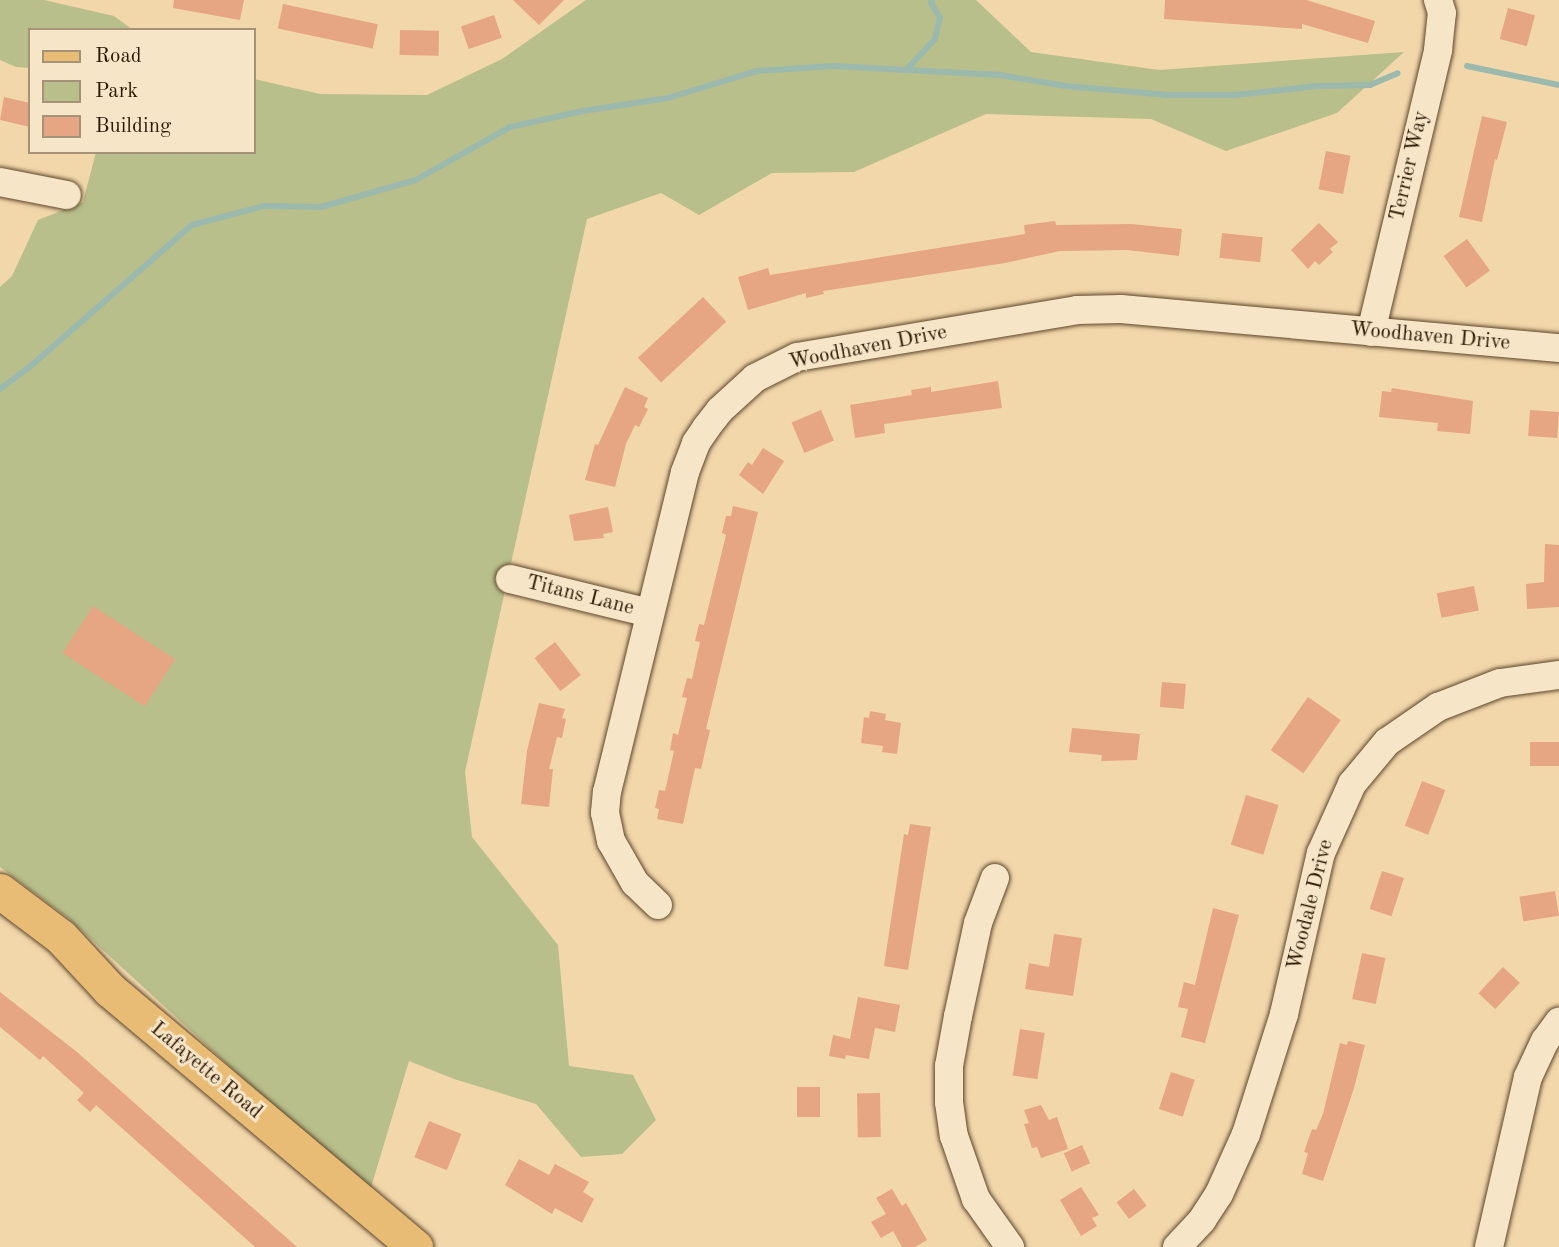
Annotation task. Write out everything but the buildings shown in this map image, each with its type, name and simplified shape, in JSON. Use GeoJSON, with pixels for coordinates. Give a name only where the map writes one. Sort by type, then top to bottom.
{"type":"FeatureCollection","features":[{"type":"Feature","properties":{"kind":"main road","name":"Lafayette Road"},"geometry":{"type":"LineString","coordinates":[[0,891],[61,937],[110,990],[415,1247]]}},
{"type":"Feature","properties":{"kind":"street","name":"Terrier Way"},"geometry":{"type":"LineString","coordinates":[[1371,332],[1438,50],[1442,13],[1438,0]]}},
{"type":"Feature","properties":{"kind":"street"},"geometry":{"type":"LineString","coordinates":[[0,182],[67,195]]}},
{"type":"Feature","properties":{"kind":"street","name":"Woodhaven Drive"},"geometry":{"type":"LineString","coordinates":[[658,905],[635,883],[619,858],[605,813],[607,792],[685,472],[696,443],[720,410],[755,378],[797,357],[1077,310],[1121,309],[1559,348]]}},
{"type":"Feature","properties":{"kind":"street","name":"Titans Lane"},"geometry":{"type":"LineString","coordinates":[[510,579],[650,613]]}},
{"type":"Feature","properties":{"kind":"street","name":"Woodale Drive"},"geometry":{"type":"LineString","coordinates":[[1179,1246],[1219,1194],[1246,1134],[1284,1014],[1321,853],[1352,785],[1387,742],[1438,708],[1500,683],[1559,675]]}},
{"type":"Feature","properties":{"kind":"street"},"geometry":{"type":"LineString","coordinates":[[995,878],[978,923],[958,1016],[949,1066],[949,1102],[954,1136],[976,1199],[1010,1247]]}},
{"type":"Feature","properties":{"kind":"street"},"geometry":{"type":"LineString","coordinates":[[1489,1247],[1528,1077],[1545,1041],[1559,1021]]}},
{"type":"Feature","properties":{"kind":"green space"},"geometry":{"type":"Polygon","coordinates":[[[0,0],[44,0],[114,16],[130,28],[28,28],[28,68],[16,67],[0,60],[0,0]]]}},
{"type":"Feature","properties":{"kind":"green space"},"geometry":{"type":"Polygon","coordinates":[[[586,0],[976,0],[1031,52],[1159,70],[1404,52],[1337,113],[1226,151],[1151,119],[986,114],[854,172],[772,173],[699,215],[661,193],[587,219],[465,772],[472,837],[558,945],[569,1066],[633,1075],[656,1120],[622,1154],[581,1157],[536,1104],[454,1079],[409,1061],[369,1194],[68,918],[0,867],[0,287],[12,276],[38,220],[83,202],[95,154],[256,154],[256,79],[320,94],[427,95],[502,59],[586,0]]]}},
{"type":"Feature","properties":{"kind":"waterway"},"geometry":{"type":"LineString","coordinates":[[906,70],[935,39],[940,18],[931,3],[932,0]]}},
{"type":"Feature","properties":{"kind":"waterway"},"geometry":{"type":"LineString","coordinates":[[0,389],[33,364],[192,225],[264,206],[321,207],[416,180],[510,127],[583,111],[668,98],[757,71],[833,66],[1000,75],[1066,86],[1168,95],[1235,95],[1318,86],[1370,85],[1398,73]]}},
{"type":"Feature","properties":{"kind":"waterway"},"geometry":{"type":"LineString","coordinates":[[1467,66],[1559,85]]}}]}
